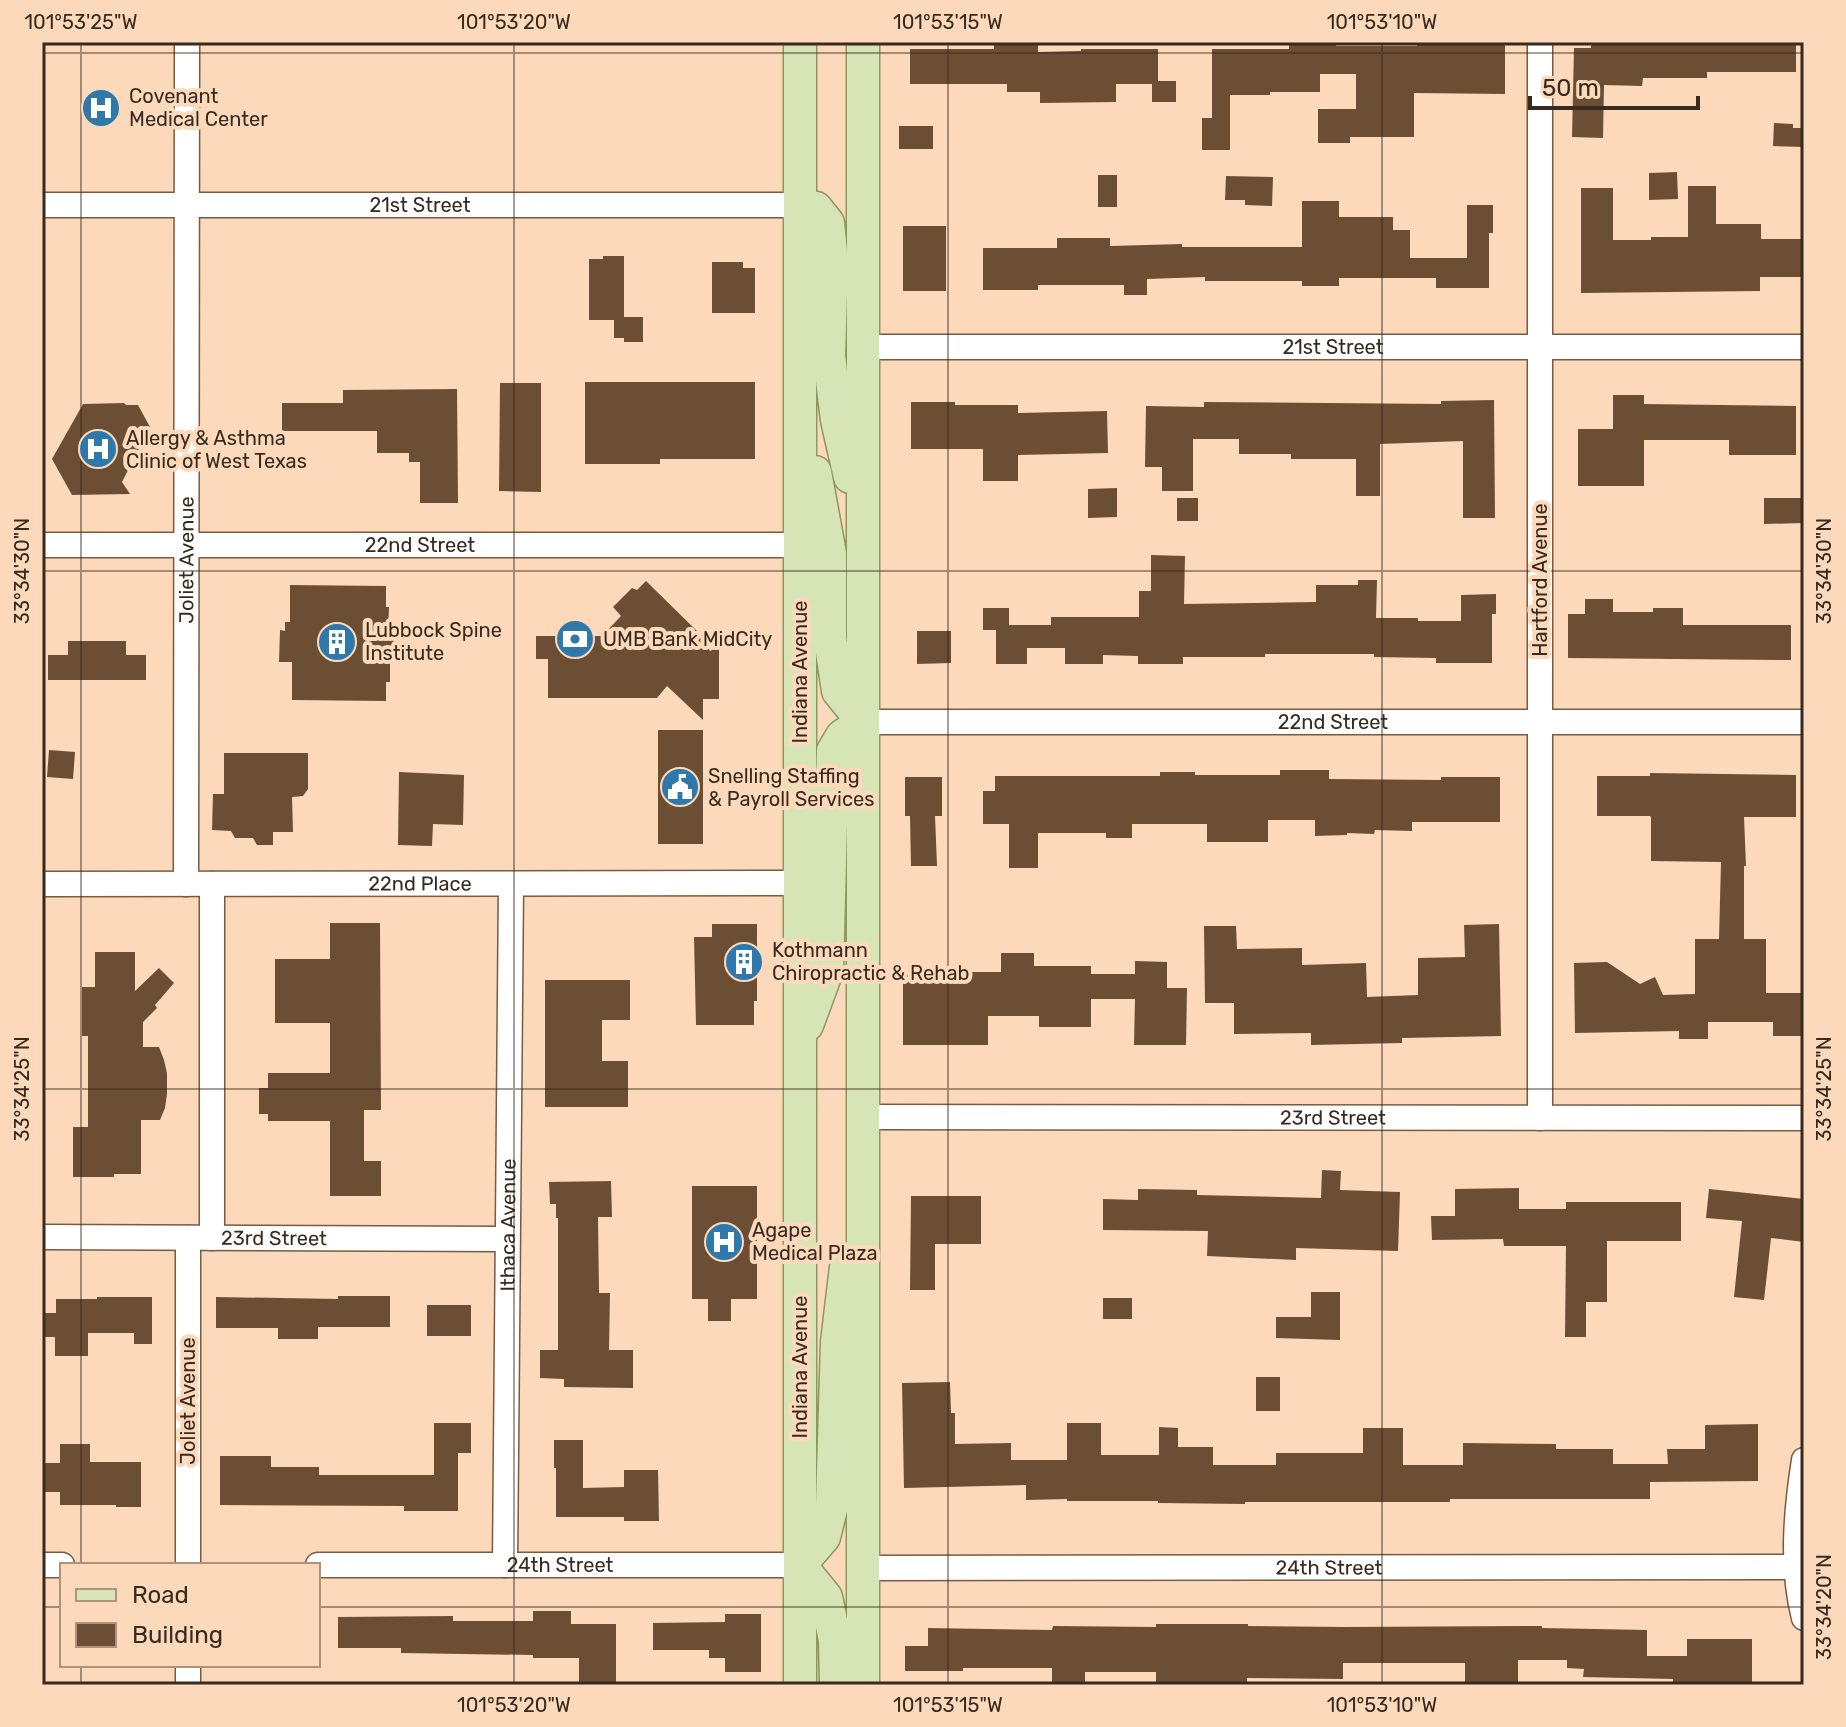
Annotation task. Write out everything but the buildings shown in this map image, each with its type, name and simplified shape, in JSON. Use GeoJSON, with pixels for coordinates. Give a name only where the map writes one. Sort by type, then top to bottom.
{"type":"FeatureCollection","features":[{"type":"Feature","properties":{"kind":"main road","name":"Indiana Avenue"},"geometry":{"type":"LineString","coordinates":[[800,42],[800,1685]]}},
{"type":"Feature","properties":{"kind":"main road"},"geometry":{"type":"LineString","coordinates":[[863,42],[863,1685]]}},
{"type":"Feature","properties":{"kind":"main road"},"geometry":{"type":"LineString","coordinates":[[800,205],[816,208],[828,223],[832,262],[829,356],[837,420],[863,530]]}},
{"type":"Feature","properties":{"kind":"main road"},"geometry":{"type":"LineString","coordinates":[[800,388],[830,554],[830,638],[838,691],[863,722]]}},
{"type":"Feature","properties":{"kind":"main road"},"geometry":{"type":"LineString","coordinates":[[800,1044],[827,971],[833,751],[842,736],[863,722]]}},
{"type":"Feature","properties":{"kind":"main road"},"geometry":{"type":"LineString","coordinates":[[836,1685],[835,1640],[826,1597],[800,1565],[824,1537],[832,1505],[837,1342],[863,1117]]}},
{"type":"Feature","properties":{"kind":"street","name":"Joliet Avenue"},"geometry":{"type":"LineString","coordinates":[[186,884],[187,42]]}},
{"type":"Feature","properties":{"kind":"street","name":"Hartford Avenue"},"geometry":{"type":"LineString","coordinates":[[1540,42],[1540,1118]]}},
{"type":"Feature","properties":{"kind":"street","name":"21st Street"},"geometry":{"type":"LineString","coordinates":[[42,205],[800,205]]}},
{"type":"Feature","properties":{"kind":"street","name":"21st Street"},"geometry":{"type":"LineString","coordinates":[[863,347],[1804,347]]}},
{"type":"Feature","properties":{"kind":"street","name":"22nd Street"},"geometry":{"type":"LineString","coordinates":[[42,545],[800,545]]}},
{"type":"Feature","properties":{"kind":"street","name":"22nd Street"},"geometry":{"type":"LineString","coordinates":[[863,722],[1804,722]]}},
{"type":"Feature","properties":{"kind":"street","name":"22nd Place"},"geometry":{"type":"LineString","coordinates":[[42,884],[800,883]]}},
{"type":"Feature","properties":{"kind":"street","name":"Joliet Avenue"},"geometry":{"type":"LineString","coordinates":[[188,1563],[212,884]]}},
{"type":"Feature","properties":{"kind":"street","name":"Ithaca Avenue"},"geometry":{"type":"LineString","coordinates":[[505,1565],[511,884]]}},
{"type":"Feature","properties":{"kind":"street","name":"23rd Street"},"geometry":{"type":"LineString","coordinates":[[863,1117],[1804,1118]]}},
{"type":"Feature","properties":{"kind":"street","name":"23rd Street"},"geometry":{"type":"LineString","coordinates":[[42,1237],[507,1239]]}},
{"type":"Feature","properties":{"kind":"street"},"geometry":{"type":"LineString","coordinates":[[1804,1460],[1796,1531],[1804,1618]]}},
{"type":"Feature","properties":{"kind":"street","name":"24th Street"},"geometry":{"type":"LineString","coordinates":[[320,1565],[800,1565]]}},
{"type":"Feature","properties":{"kind":"street","name":"24th Street"},"geometry":{"type":"LineString","coordinates":[[863,1568],[1797,1567]]}},
{"type":"Feature","properties":{"kind":"place","name":"Covenant Medical Center"},"geometry":{"type":"Point","coordinates":[101,108]}},
{"type":"Feature","properties":{"kind":"place","name":"Allergy & Asthma Clinic of West Texas"},"geometry":{"type":"Point","coordinates":[98,449]}},
{"type":"Feature","properties":{"kind":"place","name":"UMB Bank MidCity"},"geometry":{"type":"Point","coordinates":[575,639]}},
{"type":"Feature","properties":{"kind":"place","name":"Lubbock Spine Institute"},"geometry":{"type":"Point","coordinates":[337,642]}},
{"type":"Feature","properties":{"kind":"place","name":"Snelling Staffing & Payroll Services"},"geometry":{"type":"Point","coordinates":[680,787]}},
{"type":"Feature","properties":{"kind":"place","name":"Kothmann Chiropractic & Rehab"},"geometry":{"type":"Point","coordinates":[744,962]}},
{"type":"Feature","properties":{"kind":"place","name":"Agape Medical Plaza"},"geometry":{"type":"Point","coordinates":[724,1242]}}]}
